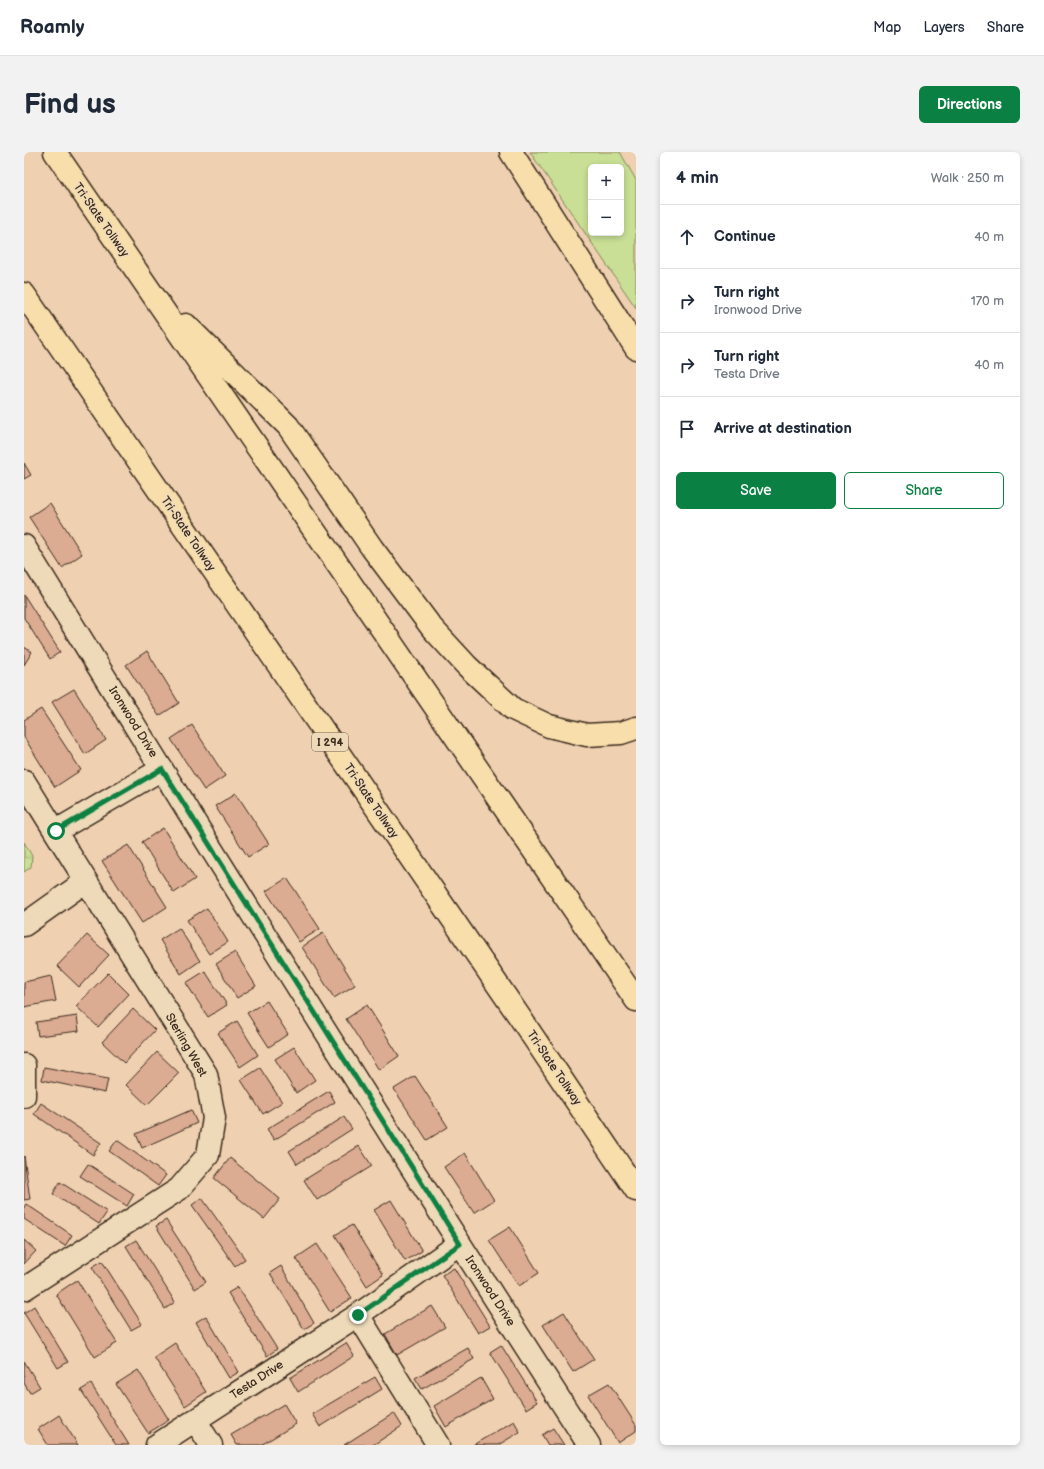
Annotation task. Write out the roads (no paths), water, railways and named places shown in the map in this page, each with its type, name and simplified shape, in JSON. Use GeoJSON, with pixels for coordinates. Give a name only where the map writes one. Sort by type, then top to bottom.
{"type":"FeatureCollection","features":[{"type":"Feature","properties":{"kind":"highway","name":"Tri-State Tollway"},"geometry":{"type":"LineString","coordinates":[[55,152],[471,762],[636,1000]]}},
{"type":"Feature","properties":{"kind":"highway"},"geometry":{"type":"LineString","coordinates":[[511,152],[636,348]]}},
{"type":"Feature","properties":{"kind":"highway"},"geometry":{"type":"LineString","coordinates":[[514,152],[578,238],[636,326]]}},
{"type":"Feature","properties":{"kind":"highway"},"geometry":{"type":"LineString","coordinates":[[151,291],[288,426],[372,548],[432,628],[467,666],[513,709],[549,726],[587,734],[621,733],[636,728]]}},
{"type":"Feature","properties":{"kind":"highway","name":"Tri-State Tollway"},"geometry":{"type":"LineString","coordinates":[[24,294],[519,1016],[636,1190]]}},
{"type":"Feature","properties":{"kind":"street","name":"Ironwood Drive"},"geometry":{"type":"LineString","coordinates":[[24,546],[460,1244],[590,1445]]}},
{"type":"Feature","properties":{"kind":"street"},"geometry":{"type":"LineString","coordinates":[[56,831],[162,769]]}},
{"type":"Feature","properties":{"kind":"street","name":"Sterling West"},"geometry":{"type":"LineString","coordinates":[[24,1289],[179,1189],[208,1155],[214,1118],[206,1074],[56,831],[25,784]]}},
{"type":"Feature","properties":{"kind":"street"},"geometry":{"type":"LineString","coordinates":[[24,925],[86,881]]}},
{"type":"Feature","properties":{"kind":"street"},"geometry":{"type":"LineString","coordinates":[[24,1065],[24,1096]]}},
{"type":"Feature","properties":{"kind":"street","name":"Testa Drive"},"geometry":{"type":"LineString","coordinates":[[157,1445],[358,1315],[460,1244]]}},
{"type":"Feature","properties":{"kind":"street"},"geometry":{"type":"LineString","coordinates":[[358,1315],[438,1445]]}},
{"type":"Feature","properties":{"kind":"street"},"geometry":{"type":"LineString","coordinates":[[195,1420],[211,1445]]}}]}
